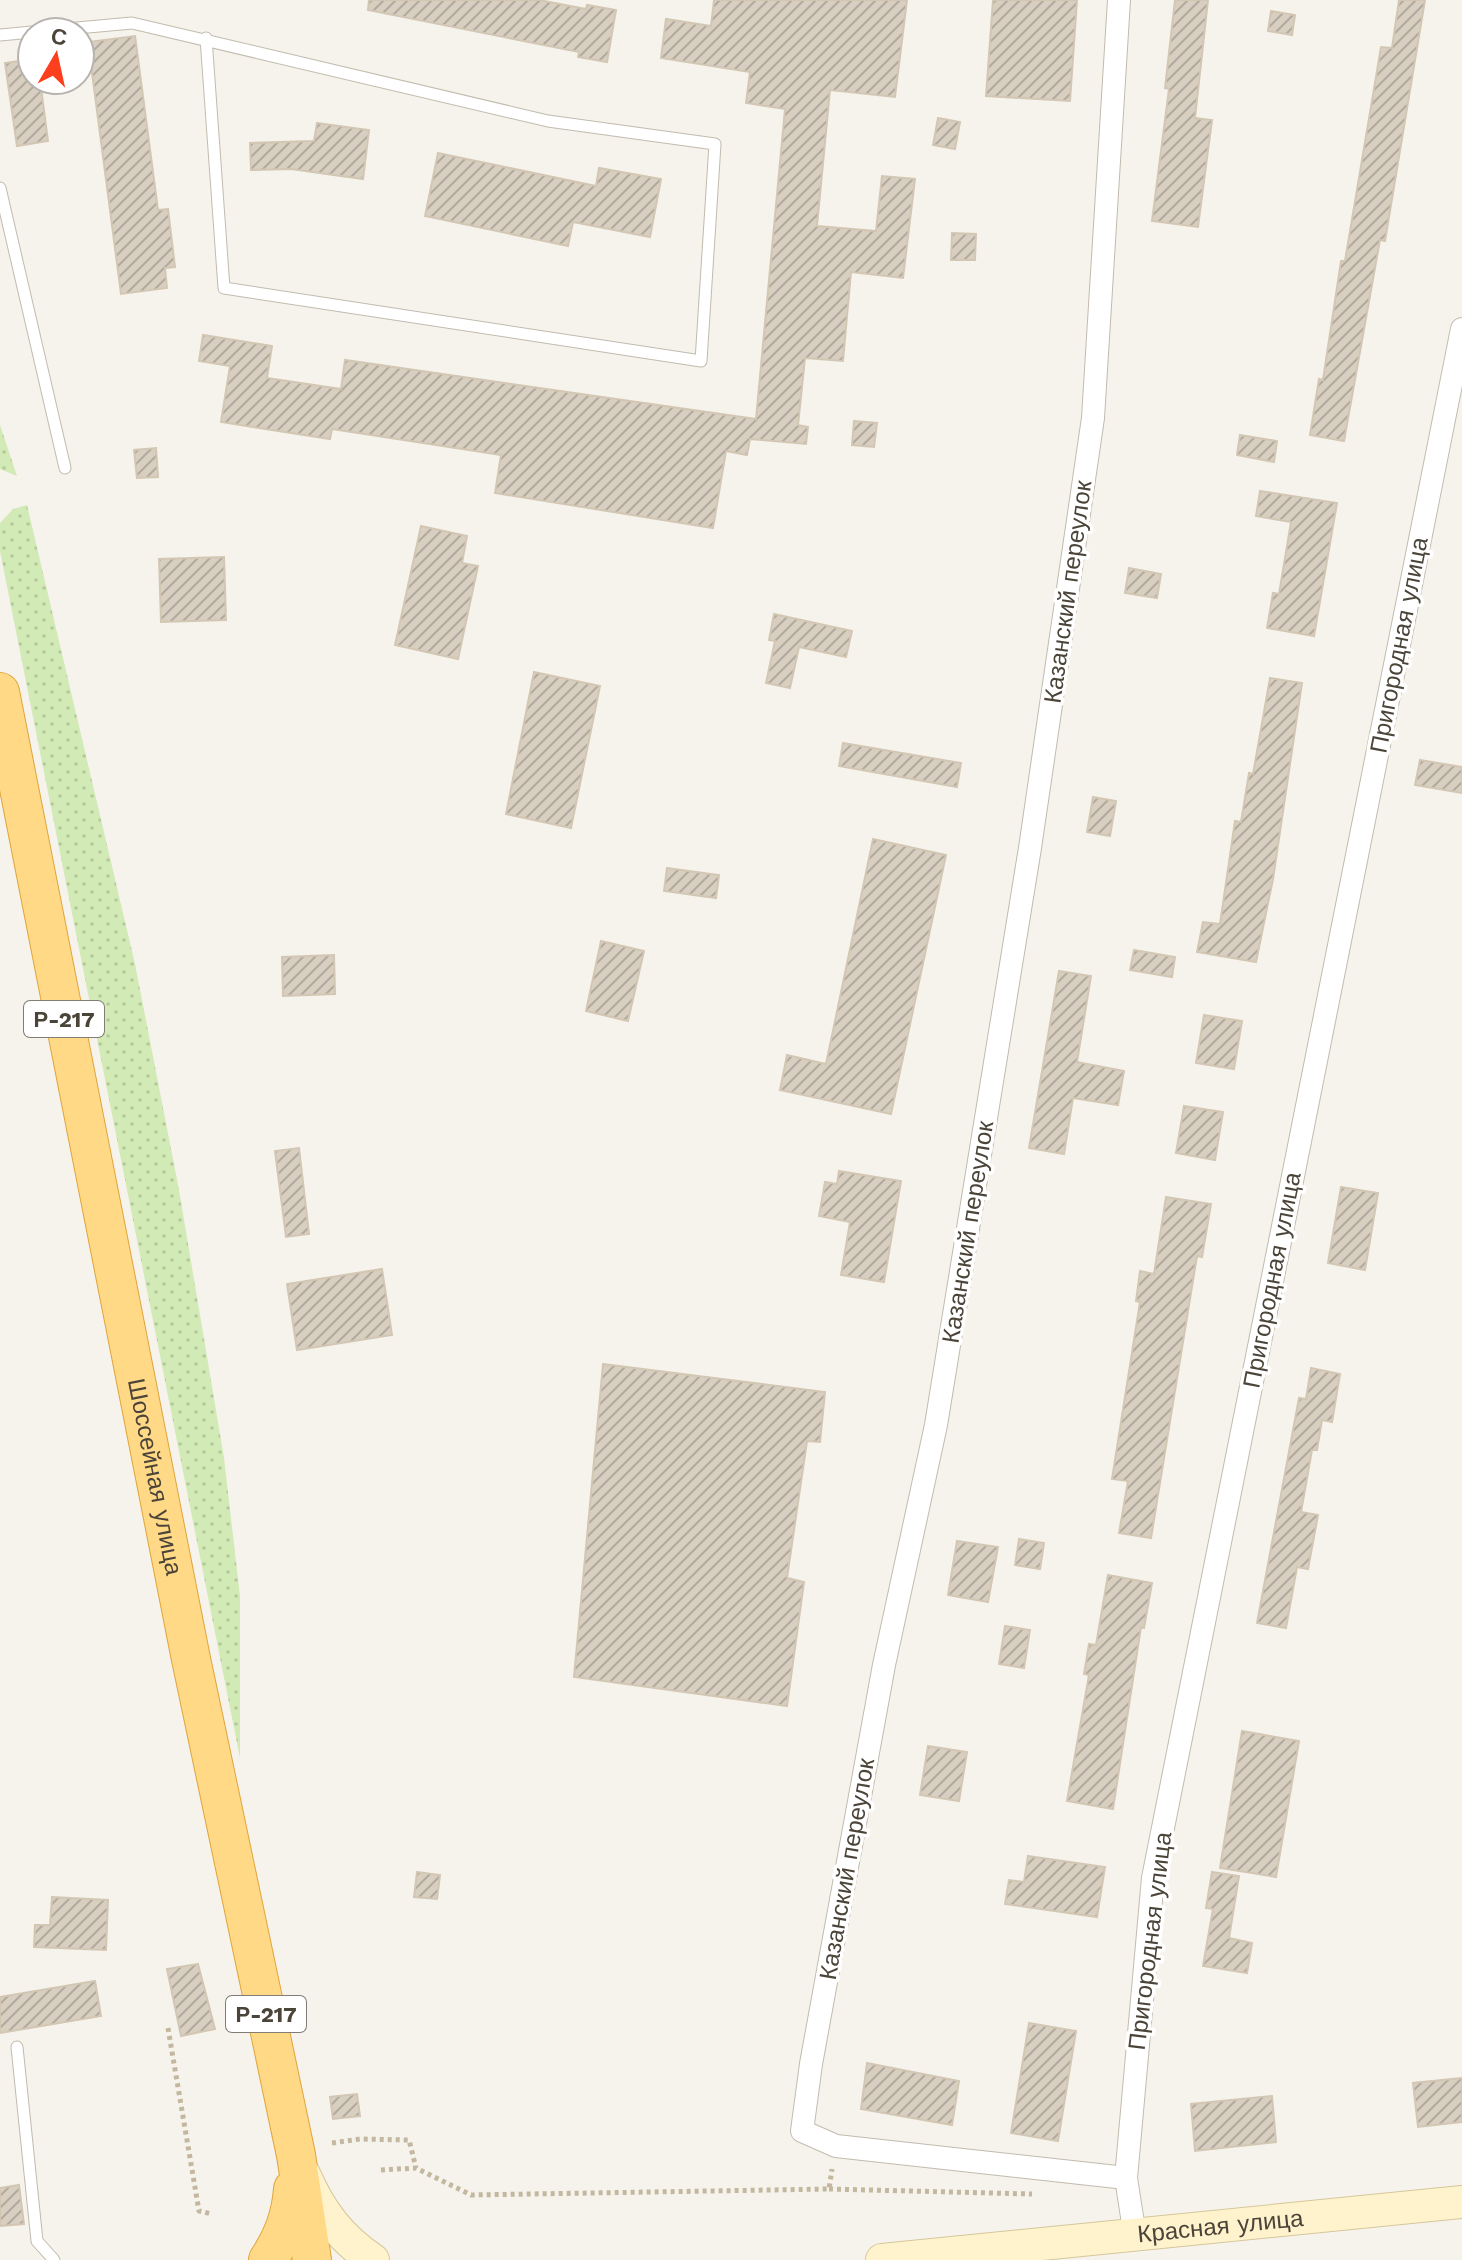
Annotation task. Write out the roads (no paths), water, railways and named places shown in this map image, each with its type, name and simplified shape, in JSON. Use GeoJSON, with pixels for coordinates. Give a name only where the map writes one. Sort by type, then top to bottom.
{"type":"FeatureCollection","features":[{"type":"Feature","properties":{"kind":"highway","name":"Шоссейная улица"},"geometry":{"type":"LineString","coordinates":[[0,692],[191,1659],[296,2155],[312,2260]]}},
{"type":"Feature","properties":{"kind":"highway"},"geometry":{"type":"LineString","coordinates":[[268,2260],[281,2241],[291,2212],[296,2155]]}},
{"type":"Feature","properties":{"kind":"main road"},"geometry":{"type":"LineString","coordinates":[[296,2155],[317,2204],[338,2232],[373,2260]]}},
{"type":"Feature","properties":{"kind":"main road","name":"Красная улица"},"geometry":{"type":"LineString","coordinates":[[882,2260],[1031,2253],[1135,2236],[1462,2202]]}},
{"type":"Feature","properties":{"kind":"street","name":"Казанский переулок"},"geometry":{"type":"LineString","coordinates":[[1119,0],[1093,418],[1030,848],[936,1425],[884,1665],[811,2064],[802,2131],[836,2146],[1126,2178]]}},
{"type":"Feature","properties":{"kind":"street","name":"Пригородная улица"},"geometry":{"type":"LineString","coordinates":[[1135,2236],[1126,2178],[1153,1878],[1462,329]]}},
{"type":"Feature","properties":{"kind":"lane"},"geometry":{"type":"LineString","coordinates":[[96,26],[132,23],[206,38],[548,121],[715,144],[701,361],[224,288],[206,38]]}},
{"type":"Feature","properties":{"kind":"lane"},"geometry":{"type":"LineString","coordinates":[[0,188],[65,468]]}},
{"type":"Feature","properties":{"kind":"lane"},"geometry":{"type":"LineString","coordinates":[[17,2047],[37,2241],[54,2260]]}}]}
